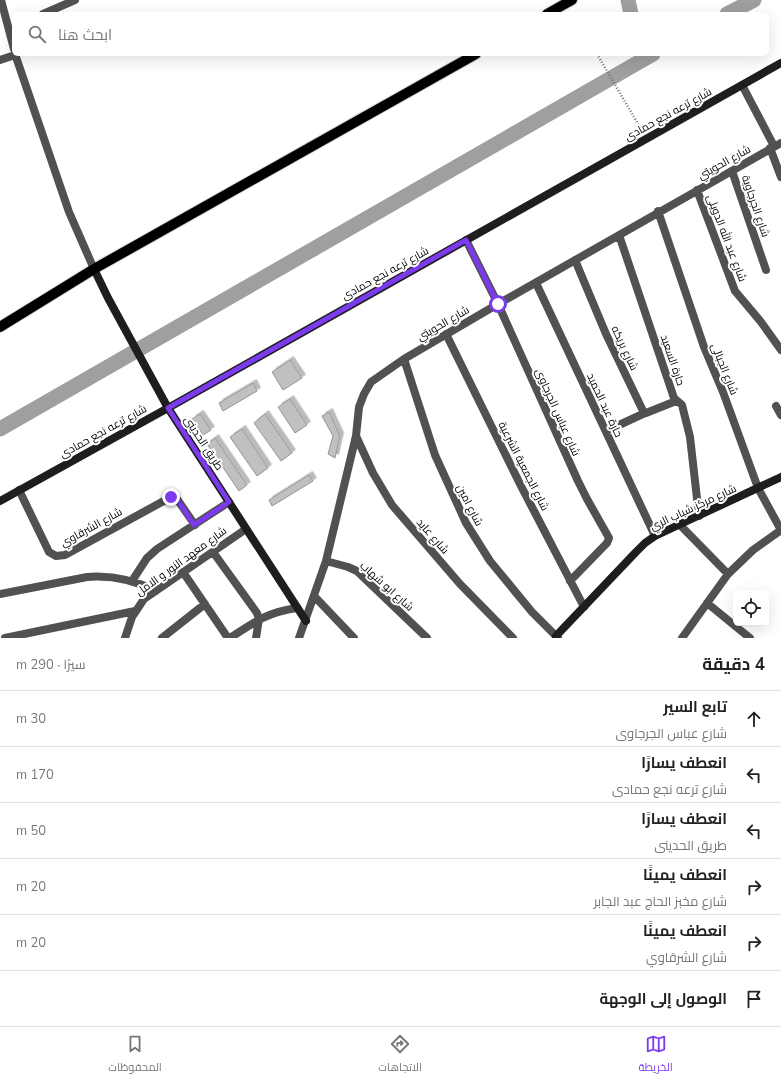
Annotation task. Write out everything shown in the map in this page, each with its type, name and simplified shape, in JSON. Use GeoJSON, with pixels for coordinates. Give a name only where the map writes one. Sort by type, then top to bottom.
{"type":"FeatureCollection","features":[{"type":"Feature","properties":{"kind":"main road"},"geometry":{"type":"LineString","coordinates":[[551,12],[572,0]]}},
{"type":"Feature","properties":{"kind":"main road"},"geometry":{"type":"LineString","coordinates":[[0,327],[94,270],[472,56]]}},
{"type":"Feature","properties":{"kind":"street"},"geometry":{"type":"LineString","coordinates":[[1,0],[11,27]]}},
{"type":"Feature","properties":{"kind":"street"},"geometry":{"type":"LineString","coordinates":[[48,12],[75,0]]}},
{"type":"Feature","properties":{"kind":"street"},"geometry":{"type":"LineString","coordinates":[[0,60],[12,54]]}},
{"type":"Feature","properties":{"kind":"street"},"geometry":{"type":"LineString","coordinates":[[16,56],[69,212],[94,270]]}},
{"type":"Feature","properties":{"kind":"street","name":"شارع ترعه نجع حمادى"},"geometry":{"type":"LineString","coordinates":[[0,501],[781,63]]}},
{"type":"Feature","properties":{"kind":"street"},"geometry":{"type":"LineString","coordinates":[[742,85],[775,146],[781,177]]}},
{"type":"Feature","properties":{"kind":"street","name":"شارع الحويتي"},"geometry":{"type":"LineString","coordinates":[[300,638],[326,561],[356,436],[359,407],[368,386],[375,379],[404,359],[446,334],[658,211],[775,146]]}},
{"type":"Feature","properties":{"kind":"street","name":"شارع الجرجاوية"},"geometry":{"type":"LineString","coordinates":[[732,171],[766,270]]}},
{"type":"Feature","properties":{"kind":"street","name":"شارع عبد الله الدويلى"},"geometry":{"type":"LineString","coordinates":[[697,190],[735,291],[761,322],[781,350]]}},
{"type":"Feature","properties":{"kind":"street","name":"شارع الجبالى"},"geometry":{"type":"LineString","coordinates":[[658,211],[704,347],[723,392],[758,488],[781,530]]}},
{"type":"Feature","properties":{"kind":"street","name":"حارة السعيد"},"geometry":{"type":"LineString","coordinates":[[619,235],[676,401],[682,405],[690,437],[698,516]]}},
{"type":"Feature","properties":{"kind":"street","name":"شارع عباس الجرجاوى"},"geometry":{"type":"LineString","coordinates":[[466,240],[498,304],[578,481],[609,538],[607,543],[570,581]]}},
{"type":"Feature","properties":{"kind":"street","name":"شارع بريكه"},"geometry":{"type":"LineString","coordinates":[[575,260],[621,367],[645,413]]}},
{"type":"Feature","properties":{"kind":"street","name":"طريق الحدينى"},"geometry":{"type":"LineString","coordinates":[[94,270],[168,408],[306,621]]}},
{"type":"Feature","properties":{"kind":"street","name":"حارة عبد الحميد"},"geometry":{"type":"LineString","coordinates":[[536,283],[655,536]]}},
{"type":"Feature","properties":{"kind":"street","name":"شارع الجمعية الشرعية"},"geometry":{"type":"LineString","coordinates":[[446,334],[521,486],[584,607]]}},
{"type":"Feature","properties":{"kind":"street","name":"شارع امين"},"geometry":{"type":"LineString","coordinates":[[404,359],[435,455],[466,523],[477,543],[532,612],[557,637]]}},
{"type":"Feature","properties":{"kind":"street"},"geometry":{"type":"LineString","coordinates":[[606,431],[676,401]]}},
{"type":"Feature","properties":{"kind":"street"},"geometry":{"type":"LineString","coordinates":[[776,406],[781,415]]}},
{"type":"Feature","properties":{"kind":"street","name":"شارع عايد"},"geometry":{"type":"LineString","coordinates":[[356,436],[373,472],[396,510],[460,584],[513,638]]}},
{"type":"Feature","properties":{"kind":"street","name":"شارع مركز شباب الري"},"geometry":{"type":"LineString","coordinates":[[557,637],[645,544],[655,536],[781,477]]}},
{"type":"Feature","properties":{"kind":"street","name":"شارع الشرقاوي"},"geometry":{"type":"LineString","coordinates":[[19,490],[49,552],[56,556],[64,555],[171,497],[177,499],[194,525]]}},
{"type":"Feature","properties":{"kind":"street"},"geometry":{"type":"LineString","coordinates":[[132,581],[139,569],[152,554],[229,502]]}},
{"type":"Feature","properties":{"kind":"street"},"geometry":{"type":"LineString","coordinates":[[680,525],[728,574]]}},
{"type":"Feature","properties":{"kind":"street","name":"شارع معهد النور و الامل"},"geometry":{"type":"LineString","coordinates":[[125,638],[135,611],[144,599],[246,528]]}},
{"type":"Feature","properties":{"kind":"street"},"geometry":{"type":"LineString","coordinates":[[682,638],[728,574],[753,550],[781,530]]}},
{"type":"Feature","properties":{"kind":"street"},"geometry":{"type":"LineString","coordinates":[[213,552],[256,613],[259,619],[256,638]]}},
{"type":"Feature","properties":{"kind":"street","name":"شارع ابو شهاب"},"geometry":{"type":"LineString","coordinates":[[326,561],[348,566],[357,572],[427,638]]}},
{"type":"Feature","properties":{"kind":"street"},"geometry":{"type":"LineString","coordinates":[[183,572],[229,638],[271,613],[297,608]]}},
{"type":"Feature","properties":{"kind":"street"},"geometry":{"type":"LineString","coordinates":[[0,594],[87,577],[110,577],[132,581],[156,591]]}},
{"type":"Feature","properties":{"kind":"street"},"geometry":{"type":"LineString","coordinates":[[315,597],[354,638]]}},
{"type":"Feature","properties":{"kind":"street"},"geometry":{"type":"LineString","coordinates":[[707,603],[748,637]]}},
{"type":"Feature","properties":{"kind":"street"},"geometry":{"type":"LineString","coordinates":[[162,638],[205,604]]}},
{"type":"Feature","properties":{"kind":"street"},"geometry":{"type":"LineString","coordinates":[[5,638],[135,611]]}},
{"type":"Feature","properties":{"kind":"path"},"geometry":{"type":"LineString","coordinates":[[598,56],[635,120]]}},
{"type":"Feature","properties":{"kind":"building"},"geometry":{"type":"Polygon","coordinates":[[[290,360],[302,378],[283,390],[272,372],[290,360]]]}},
{"type":"Feature","properties":{"kind":"building"},"geometry":{"type":"Polygon","coordinates":[[[253,383],[257,391],[223,411],[219,403],[253,383]]]}},
{"type":"Feature","properties":{"kind":"building"},"geometry":{"type":"Polygon","coordinates":[[[290,399],[307,425],[295,433],[278,407],[290,399]]]}},
{"type":"Feature","properties":{"kind":"building"},"geometry":{"type":"Polygon","coordinates":[[[329,412],[340,436],[335,458],[328,454],[333,436],[322,416],[329,412]]]}},
{"type":"Feature","properties":{"kind":"building"},"geometry":{"type":"Polygon","coordinates":[[[200,414],[211,430],[203,435],[192,419],[200,414]]]}},
{"type":"Feature","properties":{"kind":"building"},"geometry":{"type":"Polygon","coordinates":[[[265,414],[292,453],[281,461],[254,423],[265,414]]]}},
{"type":"Feature","properties":{"kind":"building"},"geometry":{"type":"Polygon","coordinates":[[[242,429],[268,468],[257,476],[230,437],[242,429]]]}},
{"type":"Feature","properties":{"kind":"building"},"geometry":{"type":"Polygon","coordinates":[[[215,438],[247,485],[239,491],[207,444],[215,438]]]}},
{"type":"Feature","properties":{"kind":"building"},"geometry":{"type":"Polygon","coordinates":[[[309,475],[313,481],[272,506],[269,500],[309,475]]]}},
{"type":"Feature","properties":{"kind":"waterway"},"geometry":{"type":"LineString","coordinates":[[628,0],[631,12]]}},
{"type":"Feature","properties":{"kind":"waterway"},"geometry":{"type":"LineString","coordinates":[[731,12],[754,0]]}},
{"type":"Feature","properties":{"kind":"waterway"},"geometry":{"type":"LineString","coordinates":[[0,429],[650,56]]}},
{"type":"Feature","properties":{"kind":"route"},"geometry":{"type":"LineString","coordinates":[[171,497],[177,499],[194,525],[229,502],[168,408],[466,240],[498,304]]}}]}
